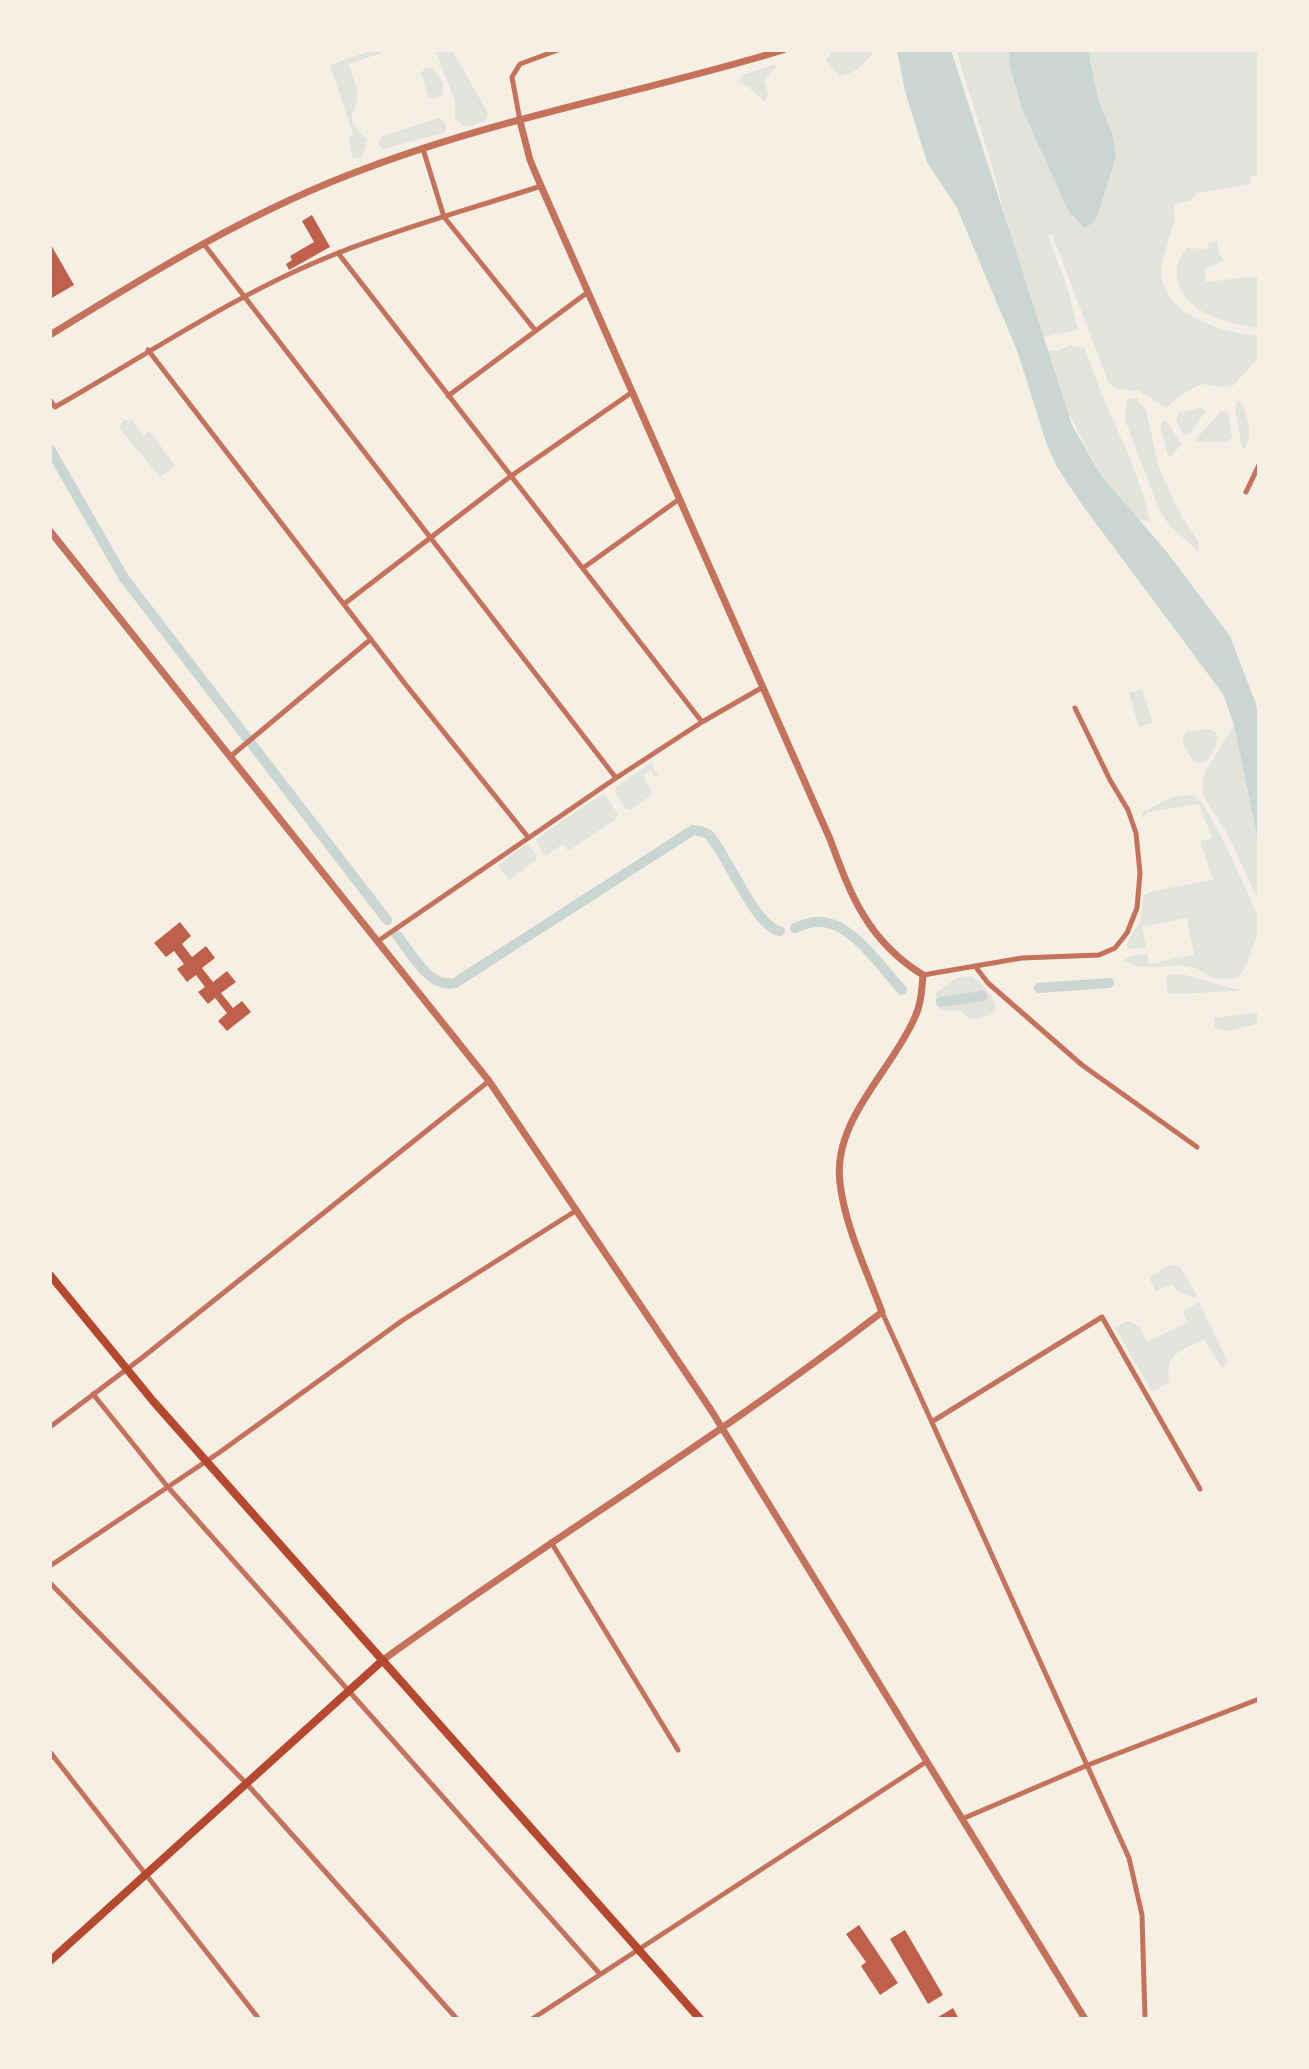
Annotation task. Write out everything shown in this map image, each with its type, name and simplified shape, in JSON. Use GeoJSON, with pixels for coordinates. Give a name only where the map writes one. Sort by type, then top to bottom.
{"type":"FeatureCollection","features":[{"type":"Feature","properties":{"kind":"main road"},"geometry":{"type":"LineString","coordinates":[[50,1275],[125,1370],[700,2019]]}},
{"type":"Feature","properties":{"kind":"main road"},"geometry":{"type":"LineString","coordinates":[[50,1961],[383,1660]]}},
{"type":"Feature","properties":{"kind":"street"},"geometry":{"type":"LineString","coordinates":[[558,50],[520,64],[512,77],[530,160],[859,910],[879,939],[923,975]]}},
{"type":"Feature","properties":{"kind":"street"},"geometry":{"type":"LineString","coordinates":[[50,335],[203,243],[272,207],[366,168],[520,121],[693,77],[783,50]]}},
{"type":"Feature","properties":{"kind":"street"},"geometry":{"type":"LineString","coordinates":[[423,149],[444,217],[535,330]]}},
{"type":"Feature","properties":{"kind":"street"},"geometry":{"type":"LineString","coordinates":[[50,400],[55,407],[244,296],[338,253],[541,186]]}},
{"type":"Feature","properties":{"kind":"street"},"geometry":{"type":"LineString","coordinates":[[203,243],[616,778]]}},
{"type":"Feature","properties":{"kind":"street"},"geometry":{"type":"LineString","coordinates":[[338,253],[702,722]]}},
{"type":"Feature","properties":{"kind":"street"},"geometry":{"type":"LineString","coordinates":[[448,396],[588,292]]}},
{"type":"Feature","properties":{"kind":"street"},"geometry":{"type":"LineString","coordinates":[[148,350],[528,837]]}},
{"type":"Feature","properties":{"kind":"street"},"geometry":{"type":"LineString","coordinates":[[344,604],[511,476],[631,393]]}},
{"type":"Feature","properties":{"kind":"street"},"geometry":{"type":"LineString","coordinates":[[1246,492],[1259,465]]}},
{"type":"Feature","properties":{"kind":"street"},"geometry":{"type":"LineString","coordinates":[[583,568],[678,500]]}},
{"type":"Feature","properties":{"kind":"street"},"geometry":{"type":"LineString","coordinates":[[50,531],[489,1081],[722,1427],[1085,2019]]}},
{"type":"Feature","properties":{"kind":"street"},"geometry":{"type":"LineString","coordinates":[[231,756],[371,639]]}},
{"type":"Feature","properties":{"kind":"street"},"geometry":{"type":"LineString","coordinates":[[378,941],[616,778],[763,687]]}},
{"type":"Feature","properties":{"kind":"street"},"geometry":{"type":"LineString","coordinates":[[923,975],[1022,958],[1099,955],[1115,948],[1127,933],[1137,908],[1140,873],[1136,833],[1128,810],[1075,708]]}},
{"type":"Feature","properties":{"kind":"street"},"geometry":{"type":"LineString","coordinates":[[975,965],[988,983],[1082,1065],[1197,1147]]}},
{"type":"Feature","properties":{"kind":"street"},"geometry":{"type":"LineString","coordinates":[[923,975],[914,1019],[857,1114],[844,1142],[839,1181],[844,1205],[882,1312],[1129,1858],[1142,1915],[1145,2019]]}},
{"type":"Feature","properties":{"kind":"street"},"geometry":{"type":"LineString","coordinates":[[50,1427],[489,1081]]}},
{"type":"Feature","properties":{"kind":"street"},"geometry":{"type":"LineString","coordinates":[[50,1566],[205,1459],[220,1452],[403,1320],[577,1210]]}},
{"type":"Feature","properties":{"kind":"street"},"geometry":{"type":"LineString","coordinates":[[383,1660],[551,1542],[799,1376],[882,1312]]}},
{"type":"Feature","properties":{"kind":"street"},"geometry":{"type":"LineString","coordinates":[[933,1421],[1102,1317],[1200,1489]]}},
{"type":"Feature","properties":{"kind":"street"},"geometry":{"type":"LineString","coordinates":[[93,1394],[167,1486],[600,1974]]}},
{"type":"Feature","properties":{"kind":"street"},"geometry":{"type":"LineString","coordinates":[[551,1542],[678,1750]]}},
{"type":"Feature","properties":{"kind":"street"},"geometry":{"type":"LineString","coordinates":[[50,1583],[246,1783],[457,2019]]}},
{"type":"Feature","properties":{"kind":"street"},"geometry":{"type":"LineString","coordinates":[[961,1819],[1088,1765],[1259,1699]]}},
{"type":"Feature","properties":{"kind":"street"},"geometry":{"type":"LineString","coordinates":[[50,1752],[259,2019]]}},
{"type":"Feature","properties":{"kind":"street"},"geometry":{"type":"LineString","coordinates":[[532,2019],[926,1762]]}},
{"type":"Feature","properties":{"kind":"shaded area"},"geometry":{"type":"Polygon","coordinates":[[[372,50],[382,50],[349,64],[357,91],[352,119],[367,139],[363,156],[357,159],[352,157],[349,137],[353,134],[330,65],[372,50]]]}},
{"type":"Feature","properties":{"kind":"shaded area"},"geometry":{"type":"Polygon","coordinates":[[[435,50],[452,50],[488,113],[486,121],[466,127],[455,119],[455,101],[435,50]]]}},
{"type":"Feature","properties":{"kind":"shaded area"},"geometry":{"type":"Polygon","coordinates":[[[832,50],[875,50],[855,70],[839,76],[826,61],[832,50]]]}},
{"type":"Feature","properties":{"kind":"shaded area"},"geometry":{"type":"Polygon","coordinates":[[[897,50],[951,50],[1072,425],[1100,474],[1166,551],[1230,636],[1259,712],[1259,845],[1234,725],[1223,694],[1057,467],[1018,353],[957,208],[927,162],[905,91],[897,50]]]}},
{"type":"Feature","properties":{"kind":"shaded area"},"geometry":{"type":"Polygon","coordinates":[[[956,50],[1259,50],[1259,175],[1250,177],[1251,184],[1196,193],[1192,200],[1173,205],[1175,218],[1161,267],[1163,283],[1181,309],[1228,331],[1259,336],[1259,357],[1234,385],[1201,384],[1179,396],[1166,408],[1139,391],[1119,389],[1109,384],[1052,234],[1048,236],[1067,286],[1078,330],[1045,337],[1037,342],[993,169],[956,50]]]}},
{"type":"Feature","properties":{"kind":"shaded area"},"geometry":{"type":"Polygon","coordinates":[[[1009,50],[1088,50],[1098,99],[1112,133],[1116,156],[1099,211],[1094,222],[1084,228],[1068,210],[1021,106],[1009,62],[1009,50]]]}},
{"type":"Feature","properties":{"kind":"shaded area"},"geometry":{"type":"Polygon","coordinates":[[[778,65],[764,80],[768,94],[765,102],[746,85],[737,82],[745,74],[778,65]]]}},
{"type":"Feature","properties":{"kind":"shaded area"},"geometry":{"type":"Polygon","coordinates":[[[425,68],[433,68],[443,83],[443,94],[437,98],[429,99],[421,73],[425,68]]]}},
{"type":"Feature","properties":{"kind":"shaded area"},"geometry":{"type":"Polygon","coordinates":[[[440,118],[446,123],[443,133],[383,149],[378,145],[382,136],[440,118]]]}},
{"type":"Feature","properties":{"kind":"shaded area"},"geometry":{"type":"Polygon","coordinates":[[[1217,241],[1219,254],[1225,260],[1205,269],[1206,282],[1259,276],[1259,328],[1209,315],[1191,303],[1179,286],[1177,268],[1187,248],[1209,249],[1208,243],[1217,241]]]}},
{"type":"Feature","properties":{"kind":"shaded area"},"geometry":{"type":"Polygon","coordinates":[[[1070,345],[1085,348],[1137,477],[1150,521],[1139,520],[1100,474],[1069,414],[1055,395],[1047,350],[1058,351],[1070,345]]]}},
{"type":"Feature","properties":{"kind":"shaded area"},"geometry":{"type":"Polygon","coordinates":[[[1136,398],[1146,410],[1159,468],[1180,514],[1199,542],[1198,551],[1170,526],[1159,510],[1125,420],[1127,399],[1136,398]]]}},
{"type":"Feature","properties":{"kind":"shaded area"},"geometry":{"type":"Polygon","coordinates":[[[1237,402],[1241,402],[1249,426],[1245,449],[1242,448],[1235,411],[1237,402]]]}},
{"type":"Feature","properties":{"kind":"shaded area"},"geometry":{"type":"Polygon","coordinates":[[[1202,407],[1205,412],[1189,434],[1184,435],[1176,420],[1179,413],[1202,407]]]}},
{"type":"Feature","properties":{"kind":"shaded area"},"geometry":{"type":"Polygon","coordinates":[[[1221,411],[1228,412],[1232,437],[1228,442],[1197,442],[1196,439],[1221,411]]]}},
{"type":"Feature","properties":{"kind":"shaded area"},"geometry":{"type":"Polygon","coordinates":[[[1165,419],[1182,444],[1171,456],[1168,456],[1160,426],[1165,419]]]}},
{"type":"Feature","properties":{"kind":"shaded area"},"geometry":{"type":"Polygon","coordinates":[[[124,420],[132,420],[143,436],[150,431],[175,466],[160,477],[120,429],[124,420]]]}},
{"type":"Feature","properties":{"kind":"shaded area"},"geometry":{"type":"Polygon","coordinates":[[[1142,689],[1153,723],[1139,727],[1129,693],[1142,689]]]}},
{"type":"Feature","properties":{"kind":"shaded area"},"geometry":{"type":"Polygon","coordinates":[[[1234,725],[1259,845],[1259,902],[1228,835],[1203,795],[1203,776],[1234,725]]]}},
{"type":"Feature","properties":{"kind":"shaded area"},"geometry":{"type":"Polygon","coordinates":[[[1211,729],[1217,734],[1215,748],[1210,757],[1198,764],[1187,752],[1183,737],[1187,731],[1211,729]]]}},
{"type":"Feature","properties":{"kind":"shaded area"},"geometry":{"type":"Polygon","coordinates":[[[651,763],[658,775],[655,777],[650,770],[643,776],[652,791],[651,795],[631,810],[626,809],[615,793],[616,787],[651,763]]]}},
{"type":"Feature","properties":{"kind":"shaded area"},"geometry":{"type":"Polygon","coordinates":[[[605,795],[618,814],[616,819],[568,851],[563,844],[547,855],[542,853],[536,839],[605,795]]]}},
{"type":"Feature","properties":{"kind":"shaded area"},"geometry":{"type":"Polygon","coordinates":[[[1181,795],[1194,796],[1210,815],[1259,919],[1247,964],[1241,974],[1231,979],[1214,978],[1192,967],[1141,967],[1124,961],[1132,956],[1147,954],[1149,964],[1194,955],[1187,918],[1142,927],[1146,947],[1128,949],[1126,944],[1140,922],[1144,895],[1213,880],[1200,841],[1212,838],[1199,804],[1148,812],[1142,819],[1143,812],[1181,795]]]}},
{"type":"Feature","properties":{"kind":"shaded area"},"geometry":{"type":"Polygon","coordinates":[[[525,845],[530,846],[537,857],[509,880],[498,865],[525,845]]]}},
{"type":"Feature","properties":{"kind":"shaded area"},"geometry":{"type":"Polygon","coordinates":[[[1182,974],[1242,991],[1168,994],[1168,975],[1182,974]]]}},
{"type":"Feature","properties":{"kind":"shaded area"},"geometry":{"type":"Polygon","coordinates":[[[972,976],[992,998],[996,1008],[991,1015],[977,1019],[969,1018],[961,1011],[940,1010],[936,1005],[936,993],[956,978],[972,976]]]}},
{"type":"Feature","properties":{"kind":"shaded area"},"geometry":{"type":"Polygon","coordinates":[[[1259,1012],[1259,1023],[1228,1031],[1215,1028],[1214,1018],[1259,1012]]]}},
{"type":"Feature","properties":{"kind":"shaded area"},"geometry":{"type":"Polygon","coordinates":[[[1175,1265],[1180,1267],[1197,1296],[1194,1298],[1177,1291],[1172,1284],[1156,1291],[1149,1278],[1175,1265]]]}},
{"type":"Feature","properties":{"kind":"shaded area"},"geometry":{"type":"Polygon","coordinates":[[[1199,1302],[1228,1362],[1222,1368],[1204,1339],[1176,1354],[1169,1364],[1169,1382],[1152,1392],[1115,1327],[1128,1321],[1139,1326],[1147,1342],[1188,1322],[1183,1312],[1199,1302]]]}},
{"type":"Feature","properties":{"kind":"building"},"geometry":{"type":"Polygon","coordinates":[[[312,215],[330,247],[289,270],[286,264],[292,260],[290,256],[314,242],[302,221],[312,215]]]}},
{"type":"Feature","properties":{"kind":"building"},"geometry":{"type":"Polygon","coordinates":[[[50,243],[74,285],[50,299],[50,243]]]}},
{"type":"Feature","properties":{"kind":"building"},"geometry":{"type":"Polygon","coordinates":[[[180,922],[191,936],[182,944],[192,957],[206,946],[215,958],[202,968],[213,982],[227,971],[236,982],[221,993],[233,1008],[242,1001],[251,1012],[227,1031],[218,1021],[227,1013],[215,998],[208,1004],[198,992],[205,987],[196,975],[187,982],[177,969],[184,964],[174,951],[166,957],[154,943],[180,922]]]}},
{"type":"Feature","properties":{"kind":"building"},"geometry":{"type":"Polygon","coordinates":[[[859,1925],[898,1983],[880,1995],[861,1966],[866,1962],[846,1934],[859,1925]]]}},
{"type":"Feature","properties":{"kind":"building"},"geometry":{"type":"Polygon","coordinates":[[[905,1930],[943,1995],[928,2004],[890,1939],[905,1930]]]}},
{"type":"Feature","properties":{"kind":"building"},"geometry":{"type":"Polygon","coordinates":[[[953,2008],[959,2019],[935,2019],[953,2008]]]}},
{"type":"Feature","properties":{"kind":"waterway"},"geometry":{"type":"LineString","coordinates":[[50,449],[124,578],[387,920]]}},
{"type":"Feature","properties":{"kind":"waterway"},"geometry":{"type":"LineString","coordinates":[[396,934],[429,975],[446,983],[455,983],[693,830],[710,836],[761,918],[780,931]]}},
{"type":"Feature","properties":{"kind":"waterway"},"geometry":{"type":"LineString","coordinates":[[795,928],[817,922],[844,930],[866,948],[902,990]]}},
{"type":"Feature","properties":{"kind":"waterway"},"geometry":{"type":"LineString","coordinates":[[1039,988],[1109,983]]}},
{"type":"Feature","properties":{"kind":"waterway"},"geometry":{"type":"LineString","coordinates":[[941,1002],[982,996]]}}]}
